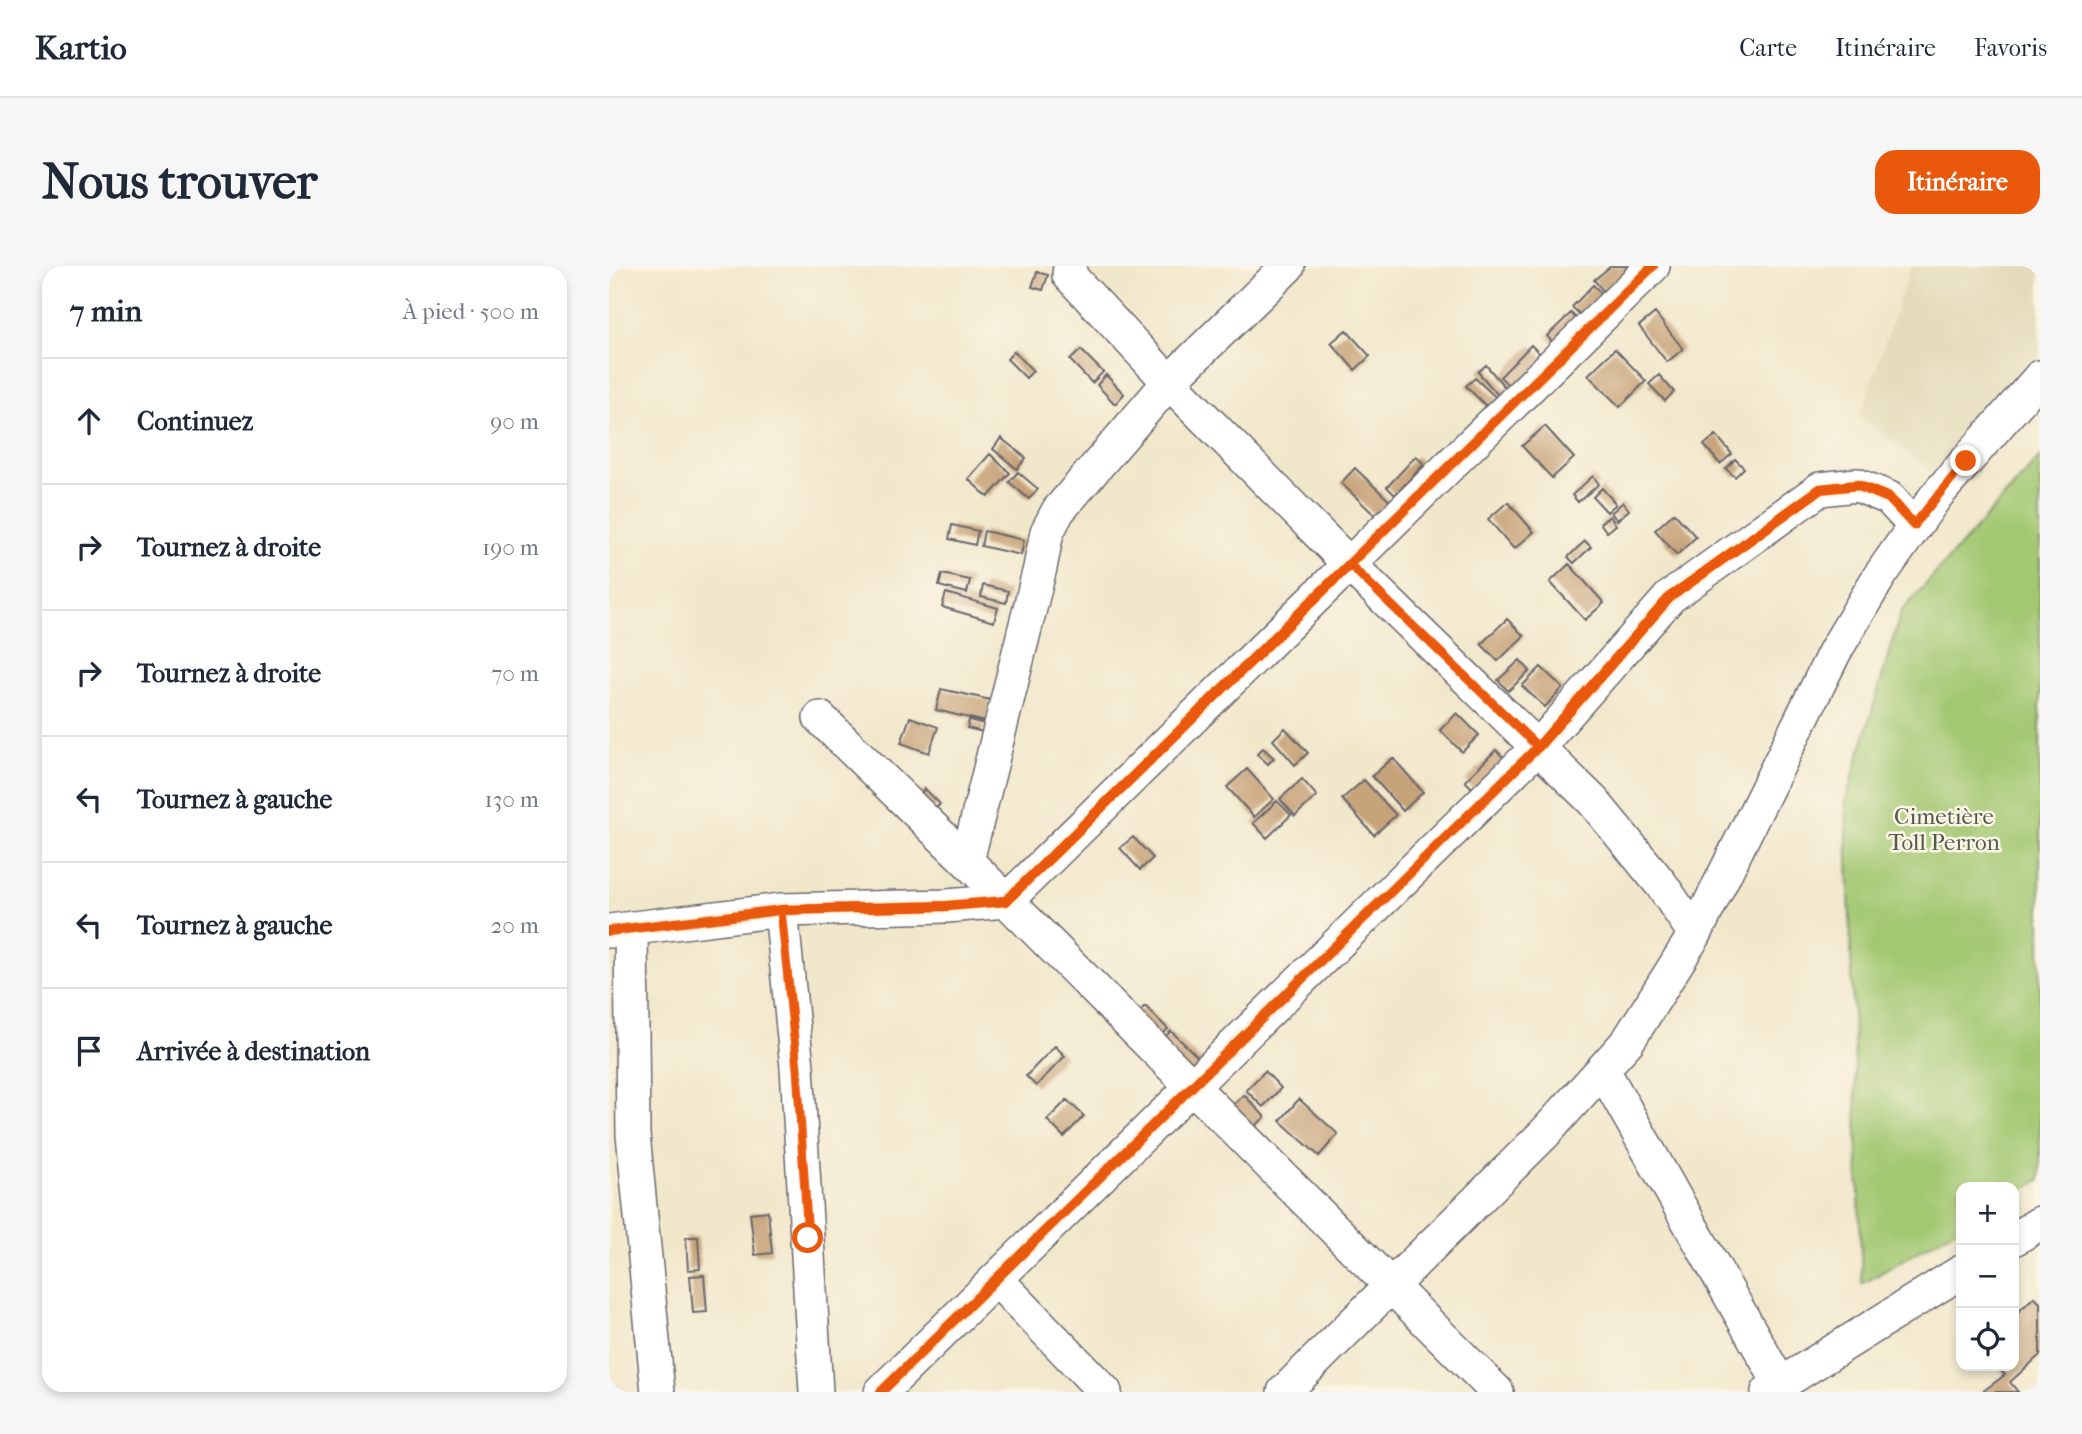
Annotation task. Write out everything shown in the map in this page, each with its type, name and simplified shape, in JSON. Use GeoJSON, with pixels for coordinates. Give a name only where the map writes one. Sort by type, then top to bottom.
{"type":"FeatureCollection","features":[{"type":"Feature","properties":{"kind":"street"},"geometry":{"type":"LineString","coordinates":[[967,861],[1047,532],[1058,511],[1169,382],[1288,266]]}},
{"type":"Feature","properties":{"kind":"street"},"geometry":{"type":"LineString","coordinates":[[658,1392],[621,1135],[620,930],[781,910],[947,906],[1006,901],[1653,266]]}},
{"type":"Feature","properties":{"kind":"street"},"geometry":{"type":"LineString","coordinates":[[1072,269],[1169,382],[1350,565],[1593,801],[1661,884],[1695,934]]}},
{"type":"Feature","properties":{"kind":"street"},"geometry":{"type":"LineString","coordinates":[[1284,1392],[1544,1134],[1628,1041],[1695,934],[1835,651],[1879,577],[1914,525],[1951,479],[2040,377]]}},
{"type":"Feature","properties":{"kind":"street"},"geometry":{"type":"LineString","coordinates":[[881,1392],[1538,747],[1670,597],[1821,489],[1857,485],[1889,498],[1914,525]]}},
{"type":"Feature","properties":{"kind":"street"},"geometry":{"type":"LineString","coordinates":[[820,718],[967,861],[1497,1392]]}},
{"type":"Feature","properties":{"kind":"street"},"geometry":{"type":"LineString","coordinates":[[781,910],[797,1068],[816,1392]]}},
{"type":"Feature","properties":{"kind":"street"},"geometry":{"type":"LineString","coordinates":[[1603,1070],[1774,1388],[1956,1275]]}},
{"type":"Feature","properties":{"kind":"street"},"geometry":{"type":"LineString","coordinates":[[2019,1236],[2040,1223]]}},
{"type":"Feature","properties":{"kind":"street"},"geometry":{"type":"LineString","coordinates":[[996,1279],[1105,1392]]}},
{"type":"Feature","properties":{"kind":"shaded area"},"geometry":{"type":"Polygon","coordinates":[[[1911,266],[2040,266],[2040,357],[1936,475],[1860,416],[1911,266]]]}},
{"type":"Feature","properties":{"kind":"green space","name":"Cimetière Toll Perron"},"geometry":{"type":"Polygon","coordinates":[[[2040,457],[2040,1180],[2019,1192],[2019,1182],[1956,1182],[1956,1229],[1862,1284],[1846,800],[1901,612],[2040,457]]]}},
{"type":"Feature","properties":{"kind":"building"},"geometry":{"type":"Polygon","coordinates":[[[1611,266],[1636,266],[1608,297],[1594,280],[1611,266]]]}},
{"type":"Feature","properties":{"kind":"building"},"geometry":{"type":"Polygon","coordinates":[[[1037,272],[1048,275],[1043,290],[1032,287],[1037,272]]]}},
{"type":"Feature","properties":{"kind":"building"},"geometry":{"type":"Polygon","coordinates":[[[1593,285],[1611,302],[1590,324],[1572,307],[1593,285]]]}},
{"type":"Feature","properties":{"kind":"building"},"geometry":{"type":"Polygon","coordinates":[[[1571,313],[1584,327],[1559,349],[1547,336],[1571,313]]]}},
{"type":"Feature","properties":{"kind":"building"},"geometry":{"type":"Polygon","coordinates":[[[1655,313],[1683,349],[1667,362],[1639,326],[1655,313]]]}},
{"type":"Feature","properties":{"kind":"building"},"geometry":{"type":"Polygon","coordinates":[[[1346,330],[1370,356],[1355,370],[1331,343],[1346,330]]]}},
{"type":"Feature","properties":{"kind":"building"},"geometry":{"type":"Polygon","coordinates":[[[1531,345],[1548,362],[1517,393],[1500,377],[1531,345]]]}},
{"type":"Feature","properties":{"kind":"building"},"geometry":{"type":"Polygon","coordinates":[[[1615,349],[1646,381],[1620,407],[1588,375],[1615,349]]]}},
{"type":"Feature","properties":{"kind":"building"},"geometry":{"type":"Polygon","coordinates":[[[1081,350],[1103,372],[1092,383],[1070,360],[1081,350]]]}},
{"type":"Feature","properties":{"kind":"building"},"geometry":{"type":"Polygon","coordinates":[[[1014,351],[1033,371],[1026,378],[1007,359],[1014,351]]]}},
{"type":"Feature","properties":{"kind":"building"},"geometry":{"type":"Polygon","coordinates":[[[1486,365],[1513,397],[1506,404],[1478,372],[1486,365]]]}},
{"type":"Feature","properties":{"kind":"building"},"geometry":{"type":"Polygon","coordinates":[[[1106,375],[1124,394],[1115,404],[1097,385],[1106,375]]]}},
{"type":"Feature","properties":{"kind":"building"},"geometry":{"type":"Polygon","coordinates":[[[1659,375],[1674,392],[1665,401],[1649,384],[1659,375]]]}},
{"type":"Feature","properties":{"kind":"building"},"geometry":{"type":"Polygon","coordinates":[[[1475,378],[1505,406],[1496,416],[1466,386],[1475,378]]]}},
{"type":"Feature","properties":{"kind":"building"},"geometry":{"type":"Polygon","coordinates":[[[1545,426],[1574,458],[1552,478],[1522,446],[1545,426]]]}},
{"type":"Feature","properties":{"kind":"building"},"geometry":{"type":"Polygon","coordinates":[[[1716,435],[1732,454],[1720,464],[1704,445],[1716,435]]]}},
{"type":"Feature","properties":{"kind":"building"},"geometry":{"type":"Polygon","coordinates":[[[1001,438],[1026,458],[1017,469],[993,449],[1001,438]]]}},
{"type":"Feature","properties":{"kind":"building"},"geometry":{"type":"Polygon","coordinates":[[[990,454],[1010,473],[988,497],[968,479],[990,454]]]}},
{"type":"Feature","properties":{"kind":"building"},"geometry":{"type":"Polygon","coordinates":[[[1416,456],[1424,464],[1395,495],[1387,487],[1416,456]]]}},
{"type":"Feature","properties":{"kind":"building"},"geometry":{"type":"Polygon","coordinates":[[[1735,459],[1744,468],[1735,477],[1726,469],[1735,459]]]}},
{"type":"Feature","properties":{"kind":"building"},"geometry":{"type":"Polygon","coordinates":[[[1355,468],[1399,510],[1385,525],[1341,483],[1355,468]]]}},
{"type":"Feature","properties":{"kind":"building"},"geometry":{"type":"Polygon","coordinates":[[[1018,472],[1038,489],[1029,499],[1009,482],[1018,472]]]}},
{"type":"Feature","properties":{"kind":"building"},"geometry":{"type":"Polygon","coordinates":[[[1593,476],[1599,484],[1578,502],[1572,495],[1593,476]]]}},
{"type":"Feature","properties":{"kind":"building"},"geometry":{"type":"Polygon","coordinates":[[[1602,488],[1616,504],[1607,512],[1593,497],[1602,488]]]}},
{"type":"Feature","properties":{"kind":"building"},"geometry":{"type":"Polygon","coordinates":[[[1508,502],[1534,532],[1514,549],[1488,519],[1508,502]]]}},
{"type":"Feature","properties":{"kind":"building"},"geometry":{"type":"Polygon","coordinates":[[[1623,502],[1629,510],[1617,520],[1611,513],[1623,502]]]}},
{"type":"Feature","properties":{"kind":"building"},"geometry":{"type":"Polygon","coordinates":[[[1674,513],[1696,537],[1677,555],[1655,530],[1674,513]]]}},
{"type":"Feature","properties":{"kind":"building"},"geometry":{"type":"Polygon","coordinates":[[[1610,516],[1616,525],[1607,532],[1600,523],[1610,516]]]}},
{"type":"Feature","properties":{"kind":"building"},"geometry":{"type":"Polygon","coordinates":[[[952,525],[978,531],[975,545],[949,539],[952,525]]]}},
{"type":"Feature","properties":{"kind":"building"},"geometry":{"type":"Polygon","coordinates":[[[984,531],[1024,540],[1021,555],[981,546],[984,531]]]}},
{"type":"Feature","properties":{"kind":"building"},"geometry":{"type":"Polygon","coordinates":[[[1585,541],[1591,547],[1574,563],[1568,557],[1585,541]]]}},
{"type":"Feature","properties":{"kind":"building"},"geometry":{"type":"Polygon","coordinates":[[[1569,564],[1604,603],[1585,620],[1550,582],[1569,564]]]}},
{"type":"Feature","properties":{"kind":"building"},"geometry":{"type":"Polygon","coordinates":[[[942,574],[970,580],[967,593],[939,586],[942,574]]]}},
{"type":"Feature","properties":{"kind":"building"},"geometry":{"type":"Polygon","coordinates":[[[983,585],[1008,591],[1006,603],[981,597],[983,585]]]}},
{"type":"Feature","properties":{"kind":"building"},"geometry":{"type":"Polygon","coordinates":[[[946,593],[998,608],[994,622],[942,607],[946,593]]]}},
{"type":"Feature","properties":{"kind":"building"},"geometry":{"type":"Polygon","coordinates":[[[1507,619],[1524,636],[1498,661],[1481,644],[1507,619]]]}},
{"type":"Feature","properties":{"kind":"building"},"geometry":{"type":"Polygon","coordinates":[[[1520,660],[1530,671],[1508,691],[1498,680],[1520,660]]]}},
{"type":"Feature","properties":{"kind":"building"},"geometry":{"type":"Polygon","coordinates":[[[1541,667],[1563,688],[1545,707],[1522,686],[1541,667]]]}},
{"type":"Feature","properties":{"kind":"building"},"geometry":{"type":"Polygon","coordinates":[[[941,689],[991,700],[986,722],[936,710],[941,689]]]}},
{"type":"Feature","properties":{"kind":"building"},"geometry":{"type":"Polygon","coordinates":[[[1457,713],[1479,735],[1462,752],[1440,730],[1457,713]]]}},
{"type":"Feature","properties":{"kind":"building"},"geometry":{"type":"Polygon","coordinates":[[[910,717],[938,727],[929,753],[901,743],[910,717]]]}},
{"type":"Feature","properties":{"kind":"building"},"geometry":{"type":"Polygon","coordinates":[[[969,720],[985,724],[983,732],[967,728],[969,720]]]}},
{"type":"Feature","properties":{"kind":"building"},"geometry":{"type":"Polygon","coordinates":[[[1285,728],[1308,753],[1295,765],[1273,740],[1285,728]]]}},
{"type":"Feature","properties":{"kind":"building"},"geometry":{"type":"Polygon","coordinates":[[[1263,748],[1274,758],[1268,764],[1257,754],[1263,748]]]}},
{"type":"Feature","properties":{"kind":"building"},"geometry":{"type":"Polygon","coordinates":[[[1496,750],[1512,766],[1481,797],[1465,781],[1496,750]]]}},
{"type":"Feature","properties":{"kind":"building"},"geometry":{"type":"Polygon","coordinates":[[[1393,758],[1423,792],[1403,811],[1372,776],[1393,758]]]}},
{"type":"Feature","properties":{"kind":"building"},"geometry":{"type":"Polygon","coordinates":[[[1247,769],[1274,799],[1254,817],[1227,787],[1247,769]]]}},
{"type":"Feature","properties":{"kind":"building"},"geometry":{"type":"Polygon","coordinates":[[[1302,779],[1317,796],[1295,816],[1280,799],[1302,779]]]}},
{"type":"Feature","properties":{"kind":"building"},"geometry":{"type":"Polygon","coordinates":[[[1364,780],[1396,815],[1374,835],[1342,799],[1364,780]]]}},
{"type":"Feature","properties":{"kind":"building"},"geometry":{"type":"Polygon","coordinates":[[[925,789],[940,804],[931,814],[915,799],[925,789]]]}},
{"type":"Feature","properties":{"kind":"building"},"geometry":{"type":"Polygon","coordinates":[[[1277,801],[1291,815],[1267,838],[1253,823],[1277,801]]]}},
{"type":"Feature","properties":{"kind":"building"},"geometry":{"type":"Polygon","coordinates":[[[1133,837],[1153,858],[1140,870],[1120,848],[1133,837]]]}},
{"type":"Feature","properties":{"kind":"building"},"geometry":{"type":"Polygon","coordinates":[[[1145,1006],[1168,1029],[1155,1041],[1133,1018],[1145,1006]]]}},
{"type":"Feature","properties":{"kind":"building"},"geometry":{"type":"Polygon","coordinates":[[[1171,1031],[1209,1068],[1197,1081],[1158,1043],[1171,1031]]]}},
{"type":"Feature","properties":{"kind":"building"},"geometry":{"type":"Polygon","coordinates":[[[1055,1046],[1065,1056],[1036,1086],[1026,1076],[1055,1046]]]}},
{"type":"Feature","properties":{"kind":"building"},"geometry":{"type":"Polygon","coordinates":[[[1265,1071],[1281,1088],[1263,1107],[1246,1090],[1265,1071]]]}},
{"type":"Feature","properties":{"kind":"building"},"geometry":{"type":"Polygon","coordinates":[[[1244,1095],[1265,1117],[1248,1133],[1227,1111],[1244,1095]]]}},
{"type":"Feature","properties":{"kind":"building"},"geometry":{"type":"Polygon","coordinates":[[[1299,1099],[1338,1134],[1319,1156],[1280,1121],[1299,1099]]]}},
{"type":"Feature","properties":{"kind":"building"},"geometry":{"type":"Polygon","coordinates":[[[1067,1100],[1084,1116],[1064,1137],[1047,1120],[1067,1100]]]}},
{"type":"Feature","properties":{"kind":"building"},"geometry":{"type":"Polygon","coordinates":[[[768,1211],[772,1253],[755,1255],[750,1213],[768,1211]]]}},
{"type":"Feature","properties":{"kind":"building"},"geometry":{"type":"Polygon","coordinates":[[[686,1237],[698,1237],[700,1269],[688,1270],[686,1237]]]}},
{"type":"Feature","properties":{"kind":"building"},"geometry":{"type":"Polygon","coordinates":[[[704,1275],[707,1312],[693,1313],[690,1276],[704,1275]]]}},
{"type":"Feature","properties":{"kind":"building"},"geometry":{"type":"Polygon","coordinates":[[[2034,1297],[2040,1303],[2040,1355],[2010,1382],[2018,1392],[1982,1392],[2005,1375],[2001,1371],[2019,1371],[2019,1311],[2034,1297]]]}},
{"type":"Feature","properties":{"kind":"cycle path"},"geometry":{"type":"LineString","coordinates":[[609,931],[781,910],[947,906],[1006,901],[1653,266]]}},
{"type":"Feature","properties":{"kind":"cycle path"},"geometry":{"type":"LineString","coordinates":[[881,1392],[1538,747],[1670,597],[1820,489],[1857,485],[1889,498],[1914,525]]}},
{"type":"Feature","properties":{"kind":"route"},"geometry":{"type":"LineString","coordinates":[[808,1238],[797,1068],[781,910],[947,906],[1006,901],[1350,565],[1538,747],[1670,597],[1821,489],[1857,485],[1889,498],[1914,525],[1966,461]]}}]}
